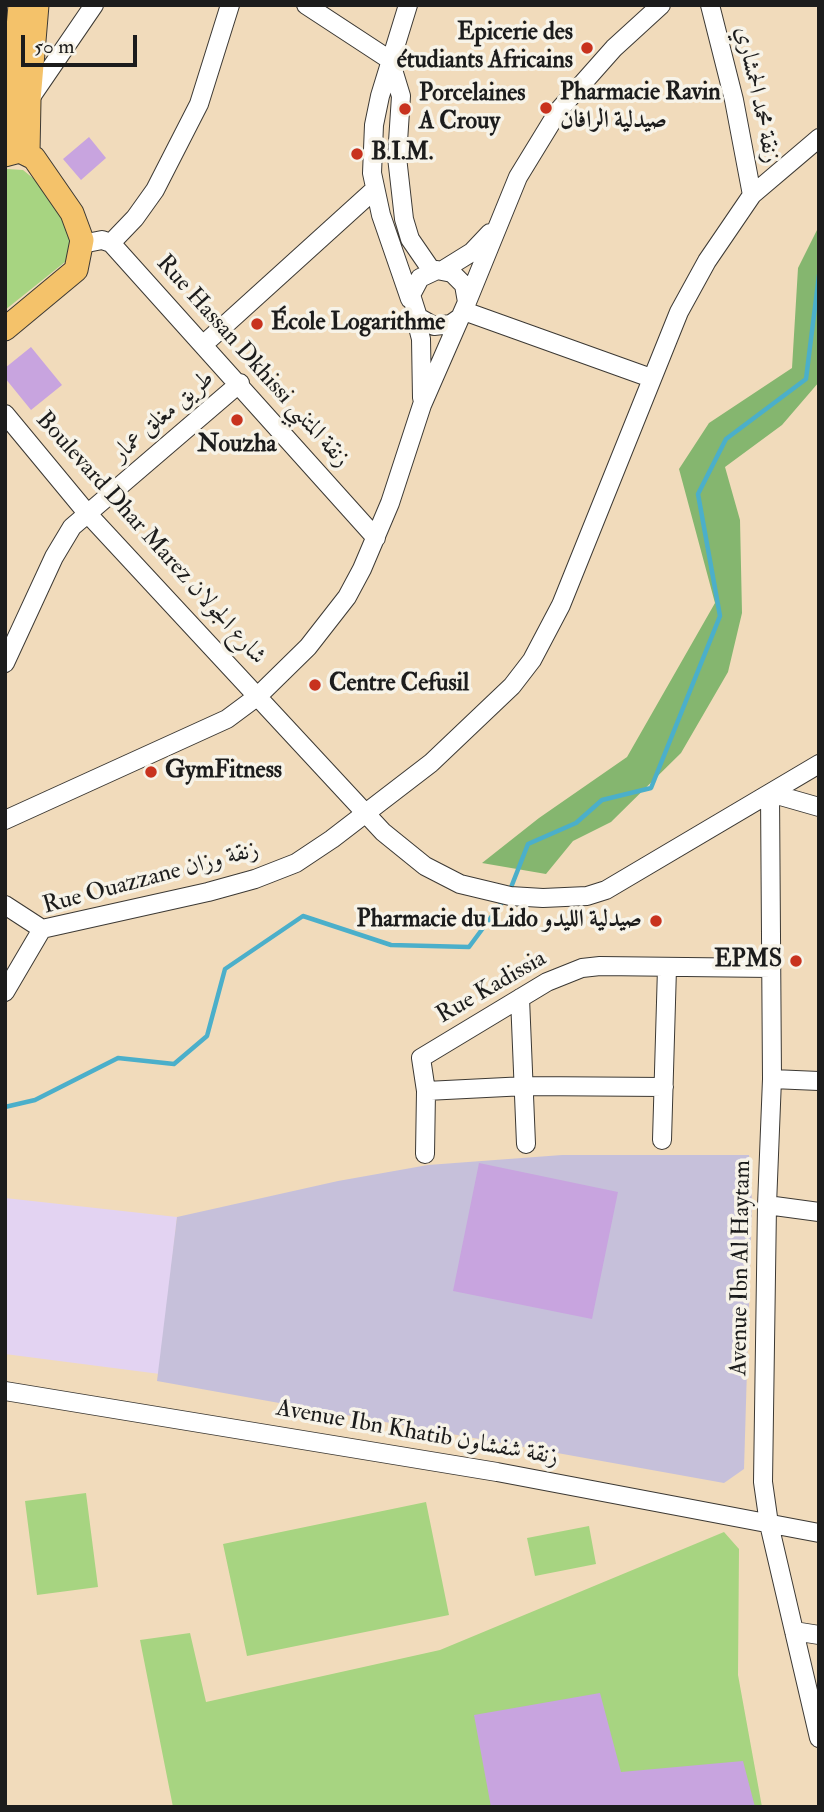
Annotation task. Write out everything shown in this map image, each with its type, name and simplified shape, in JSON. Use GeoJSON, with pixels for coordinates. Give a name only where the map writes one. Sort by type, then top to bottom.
{"type":"FeatureCollection","features":[{"type":"Feature","properties":{"kind":"main road"},"geometry":{"type":"LineString","coordinates":[[5,329],[76,270],[82,244],[72,213],[14,154],[20,5]]}},
{"type":"Feature","properties":{"kind":"main road"},"geometry":{"type":"LineString","coordinates":[[14,154],[29,100],[37,5]]}},
{"type":"Feature","properties":{"kind":"street"},"geometry":{"type":"LineString","coordinates":[[29,100],[93,5]]}},
{"type":"Feature","properties":{"kind":"street"},"geometry":{"type":"LineString","coordinates":[[82,244],[102,240],[111,243],[135,218],[155,190],[199,104],[230,5]]}},
{"type":"Feature","properties":{"kind":"street"},"geometry":{"type":"LineString","coordinates":[[306,5],[390,60],[401,96],[397,157],[404,219],[410,239],[438,271],[452,273],[464,285],[463,311],[451,324],[433,326],[425,323],[412,306],[415,283],[438,271],[483,243],[499,222]]}},
{"type":"Feature","properties":{"kind":"street"},"geometry":{"type":"LineString","coordinates":[[408,5],[390,60],[374,125],[374,190],[412,306],[422,353],[422,405]]}},
{"type":"Feature","properties":{"kind":"street"},"geometry":{"type":"LineString","coordinates":[[5,820],[210,728],[242,710],[329,622],[347,597],[376,538],[422,405],[518,177],[559,110],[614,48],[661,5]]}},
{"type":"Feature","properties":{"kind":"street","name":"زنقة محمد الحمشاري"},"geometry":{"type":"LineString","coordinates":[[710,5],[734,100],[752,195]]}},
{"type":"Feature","properties":{"kind":"street","name":"Rue Ouazzane زنقة وزان"},"geometry":{"type":"LineString","coordinates":[[5,992],[42,929],[255,879],[296,863],[431,764],[479,720],[532,660],[561,606],[651,378],[679,312],[706,261],[752,195],[819,138]]}},
{"type":"Feature","properties":{"kind":"street"},"geometry":{"type":"LineString","coordinates":[[204,344],[374,190]]}},
{"type":"Feature","properties":{"kind":"street","name":"Rue Hassan Dkhissi زنقة المتنبي"},"geometry":{"type":"LineString","coordinates":[[111,243],[240,383],[376,538]]}},
{"type":"Feature","properties":{"kind":"street"},"geometry":{"type":"LineString","coordinates":[[463,311],[651,378]]}},
{"type":"Feature","properties":{"kind":"street","name":"طريق مغلق عمار"},"geometry":{"type":"LineString","coordinates":[[5,663],[63,540],[87,513],[240,383]]}},
{"type":"Feature","properties":{"kind":"street","name":"Boulevard Dhar Marez شارع الجولان"},"geometry":{"type":"LineString","coordinates":[[5,414],[87,513],[367,813],[404,851],[460,884],[510,896],[544,898],[587,896],[606,890],[819,764]]}},
{"type":"Feature","properties":{"kind":"street"},"geometry":{"type":"LineString","coordinates":[[770,793],[819,807]]}},
{"type":"Feature","properties":{"kind":"street","name":"Avenue Ibn Al Haytam"},"geometry":{"type":"LineString","coordinates":[[770,793],[772,1079],[766,1205],[763,1482],[768,1524],[819,1738]]}},
{"type":"Feature","properties":{"kind":"street"},"geometry":{"type":"LineString","coordinates":[[5,905],[42,929]]}},
{"type":"Feature","properties":{"kind":"street","name":"Rue Kadissia"},"geometry":{"type":"LineString","coordinates":[[425,1154],[426,1091],[421,1058],[547,982],[582,968],[771,968]]}},
{"type":"Feature","properties":{"kind":"street"},"geometry":{"type":"LineString","coordinates":[[662,1140],[667,968]]}},
{"type":"Feature","properties":{"kind":"street"},"geometry":{"type":"LineString","coordinates":[[520,998],[526,1086],[526,1144]]}},
{"type":"Feature","properties":{"kind":"street"},"geometry":{"type":"LineString","coordinates":[[772,1079],[819,1081]]}},
{"type":"Feature","properties":{"kind":"street"},"geometry":{"type":"LineString","coordinates":[[426,1091],[526,1086],[664,1087]]}},
{"type":"Feature","properties":{"kind":"street"},"geometry":{"type":"LineString","coordinates":[[766,1205],[819,1212]]}},
{"type":"Feature","properties":{"kind":"street","name":"Avenue Ibn Khatib زنقة شفشاون"},"geometry":{"type":"LineString","coordinates":[[5,1391],[497,1472],[819,1533]]}},
{"type":"Feature","properties":{"kind":"street"},"geometry":{"type":"LineString","coordinates":[[794,1631],[819,1635]]}},
{"type":"Feature","properties":{"kind":"shaded area"},"geometry":{"type":"Polygon","coordinates":[[[562,1155],[749,1155],[752,1202],[744,1469],[724,1483],[157,1381],[177,1217],[338,1181],[428,1165],[562,1155]]]}},
{"type":"Feature","properties":{"kind":"shaded area"},"geometry":{"type":"Polygon","coordinates":[[[5,1198],[177,1217],[160,1374],[5,1354],[5,1198]]]}},
{"type":"Feature","properties":{"kind":"green space"},"geometry":{"type":"Polygon","coordinates":[[[7,169],[23,170],[39,183],[70,228],[73,242],[70,258],[5,310],[7,169]]]}},
{"type":"Feature","properties":{"kind":"green space"},"geometry":{"type":"Polygon","coordinates":[[[819,226],[819,382],[782,425],[725,467],[740,520],[742,613],[728,672],[681,753],[611,822],[573,841],[546,874],[482,863],[539,818],[627,757],[715,603],[679,469],[709,423],[792,368],[798,268],[819,226]]]}},
{"type":"Feature","properties":{"kind":"green space"},"geometry":{"type":"Polygon","coordinates":[[[86,1493],[98,1587],[37,1595],[25,1501],[86,1493]]]}},
{"type":"Feature","properties":{"kind":"green space"},"geometry":{"type":"Polygon","coordinates":[[[426,1502],[449,1615],[247,1656],[223,1544],[426,1502]]]}},
{"type":"Feature","properties":{"kind":"green space"},"geometry":{"type":"Polygon","coordinates":[[[589,1526],[596,1564],[535,1576],[527,1538],[589,1526]]]}},
{"type":"Feature","properties":{"kind":"green space"},"geometry":{"type":"Polygon","coordinates":[[[724,1532],[739,1549],[738,1675],[762,1807],[173,1807],[140,1640],[190,1633],[206,1702],[440,1650],[724,1532]]]}},
{"type":"Feature","properties":{"kind":"building"},"geometry":{"type":"Polygon","coordinates":[[[89,137],[106,158],[81,180],[63,159],[89,137]]]}},
{"type":"Feature","properties":{"kind":"building"},"geometry":{"type":"Polygon","coordinates":[[[31,347],[62,385],[31,410],[5,378],[5,368],[31,347]]]}},
{"type":"Feature","properties":{"kind":"building"},"geometry":{"type":"Polygon","coordinates":[[[479,1163],[618,1192],[592,1319],[453,1291],[479,1163]]]}},
{"type":"Feature","properties":{"kind":"building"},"geometry":{"type":"Polygon","coordinates":[[[600,1693],[621,1772],[743,1761],[755,1807],[491,1807],[474,1715],[600,1693]]]}},
{"type":"Feature","properties":{"kind":"waterway"},"geometry":{"type":"LineString","coordinates":[[510,890],[528,844],[576,823],[602,800],[651,788],[720,616],[698,494],[726,439],[806,379],[819,275]]}},
{"type":"Feature","properties":{"kind":"waterway"},"geometry":{"type":"LineString","coordinates":[[5,1107],[35,1100],[118,1058],[174,1064],[207,1036],[225,969],[303,916],[391,945],[469,947],[503,901]]}},
{"type":"Feature","properties":{"kind":"place","name":"Epicerie des étudiants Africains"},"geometry":{"type":"Point","coordinates":[587,48]}},
{"type":"Feature","properties":{"kind":"place","name":"Pharmacie Ravin صيدلية الرافان"},"geometry":{"type":"Point","coordinates":[546,108]}},
{"type":"Feature","properties":{"kind":"place","name":"Porcelaines A Crouy"},"geometry":{"type":"Point","coordinates":[405,109]}},
{"type":"Feature","properties":{"kind":"place","name":"B.I.M."},"geometry":{"type":"Point","coordinates":[357,154]}},
{"type":"Feature","properties":{"kind":"place","name":"École Logarithme"},"geometry":{"type":"Point","coordinates":[257,324]}},
{"type":"Feature","properties":{"kind":"place","name":"Nouzha"},"geometry":{"type":"Point","coordinates":[237,420]}},
{"type":"Feature","properties":{"kind":"place","name":"Centre Cefusil"},"geometry":{"type":"Point","coordinates":[315,685]}},
{"type":"Feature","properties":{"kind":"place","name":"GymFitness"},"geometry":{"type":"Point","coordinates":[151,772]}},
{"type":"Feature","properties":{"kind":"place","name":"Pharmacie du Lido صيدلية الليدو"},"geometry":{"type":"Point","coordinates":[656,921]}},
{"type":"Feature","properties":{"kind":"place","name":"EPMS"},"geometry":{"type":"Point","coordinates":[796,961]}}]}
